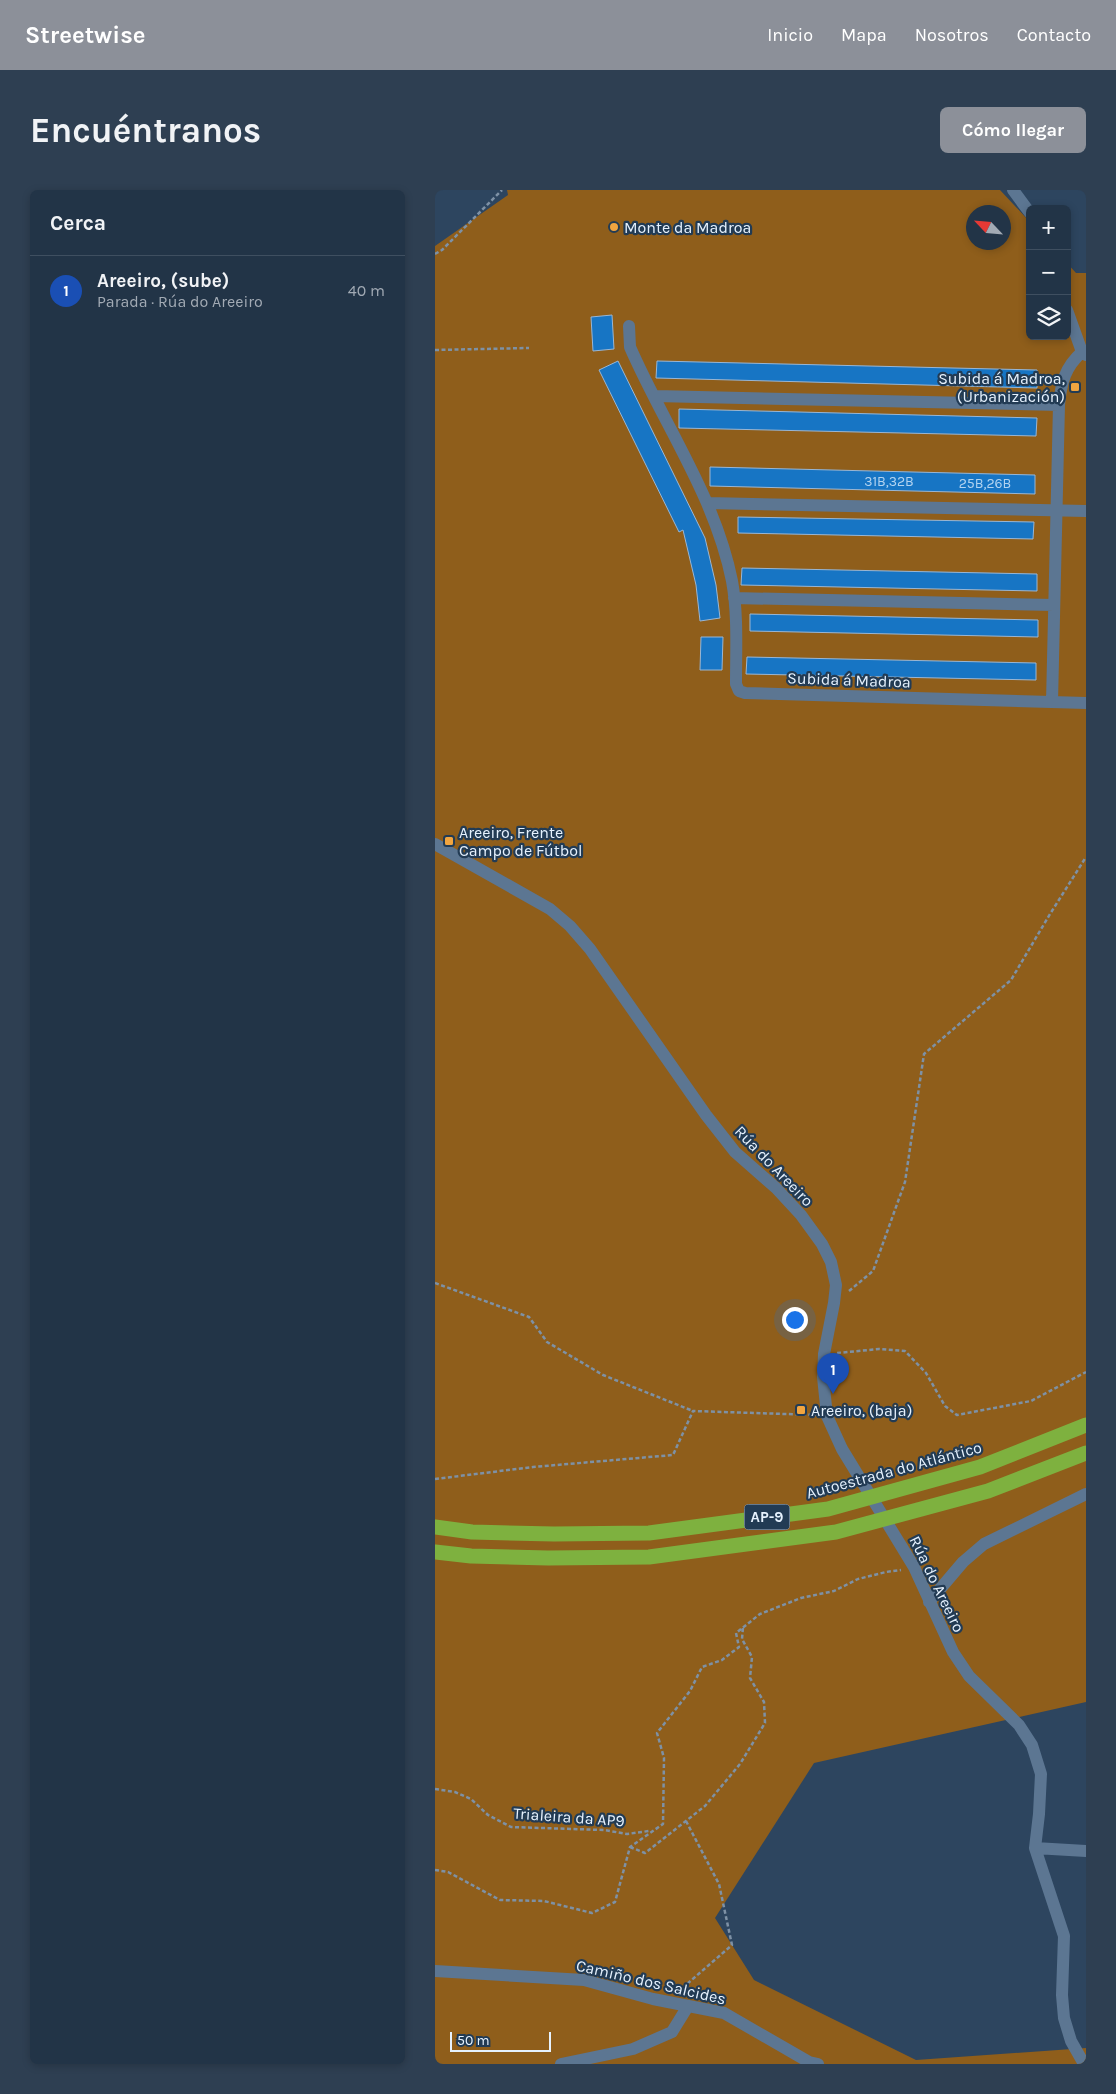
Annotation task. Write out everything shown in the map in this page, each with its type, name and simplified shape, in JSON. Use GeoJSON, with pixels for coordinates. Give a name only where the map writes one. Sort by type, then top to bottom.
{"type":"FeatureCollection","features":[{"type":"Feature","properties":{"kind":"highway","name":"Autoestrada do Atlántico"},"geometry":{"type":"LineString","coordinates":[[435,1527],[472,1532],[554,1534],[649,1533],[828,1508],[980,1467],[1086,1425]]}},
{"type":"Feature","properties":{"kind":"highway","name":"AP-9"},"geometry":{"type":"LineString","coordinates":[[435,1552],[471,1556],[529,1558],[649,1557],[836,1532],[988,1491],[1086,1454]]}},
{"type":"Feature","properties":{"kind":"street"},"geometry":{"type":"LineString","coordinates":[[1013,190],[1026,208]]}},
{"type":"Feature","properties":{"kind":"street"},"geometry":{"type":"LineString","coordinates":[[1052,702],[1060,388],[1065,372],[1074,359],[1084,353],[1071,320]]}},
{"type":"Feature","properties":{"kind":"street","name":"Subida á Madroa"},"geometry":{"type":"LineString","coordinates":[[629,326],[630,347],[707,503],[723,546],[734,598],[736,684],[739,691],[745,693],[1086,703]]}},
{"type":"Feature","properties":{"kind":"street"},"geometry":{"type":"LineString","coordinates":[[655,396],[1059,405]]}},
{"type":"Feature","properties":{"kind":"street"},"geometry":{"type":"LineString","coordinates":[[707,503],[1086,511]]}},
{"type":"Feature","properties":{"kind":"street"},"geometry":{"type":"LineString","coordinates":[[734,598],[1054,605]]}},
{"type":"Feature","properties":{"kind":"street","name":"Rúa do Areeiro"},"geometry":{"type":"LineString","coordinates":[[435,844],[550,909],[570,926],[590,949],[706,1115],[735,1152],[776,1188],[822,1244],[831,1262],[836,1285],[835,1303],[823,1354],[827,1416],[842,1449],[915,1568],[953,1652],[969,1676],[1019,1725],[1032,1745],[1041,1774],[1035,1848],[1064,1936],[1062,1995],[1064,2018],[1071,2041],[1084,2064]]}},
{"type":"Feature","properties":{"kind":"street"},"geometry":{"type":"LineString","coordinates":[[929,1602],[963,1562],[984,1544],[1086,1494]]}},
{"type":"Feature","properties":{"kind":"street"},"geometry":{"type":"LineString","coordinates":[[1035,1848],[1086,1851]]}},
{"type":"Feature","properties":{"kind":"street","name":"Camiño dos Salcides"},"geometry":{"type":"LineString","coordinates":[[435,1970],[585,1980],[653,1999],[724,2013],[809,2062],[818,2064]]}},
{"type":"Feature","properties":{"kind":"street"},"geometry":{"type":"LineString","coordinates":[[561,2064],[633,2050],[671,2032],[688,2006]]}},
{"type":"Feature","properties":{"kind":"path"},"geometry":{"type":"LineString","coordinates":[[435,254],[442,250],[502,190]]}},
{"type":"Feature","properties":{"kind":"path"},"geometry":{"type":"LineString","coordinates":[[435,350],[529,348]]}},
{"type":"Feature","properties":{"kind":"path"},"geometry":{"type":"LineString","coordinates":[[835,1303],[873,1271],[905,1182],[924,1054],[1011,980],[1049,914],[1086,857]]}},
{"type":"Feature","properties":{"kind":"path"},"geometry":{"type":"LineString","coordinates":[[435,1283],[529,1317],[547,1342],[603,1375],[693,1410],[827,1416]]}},
{"type":"Feature","properties":{"kind":"path"},"geometry":{"type":"LineString","coordinates":[[823,1354],[879,1349],[905,1352],[926,1373],[945,1406],[957,1415],[1031,1401],[1086,1372]]}},
{"type":"Feature","properties":{"kind":"path"},"geometry":{"type":"LineString","coordinates":[[435,1479],[533,1466],[673,1455],[693,1410]]}},
{"type":"Feature","properties":{"kind":"path"},"geometry":{"type":"LineString","coordinates":[[743,1627],[759,1614],[801,1598],[834,1591],[858,1579],[885,1572],[915,1568]]}},
{"type":"Feature","properties":{"kind":"path","name":"Trialeira da AP9"},"geometry":{"type":"LineString","coordinates":[[630,1847],[645,1854],[705,1806],[741,1764],[765,1723],[764,1702],[750,1678],[752,1657],[742,1639],[743,1627]]}},
{"type":"Feature","properties":{"kind":"path","name":"Trialeira da AP9"},"geometry":{"type":"LineString","coordinates":[[435,1870],[448,1872],[500,1900],[544,1901],[592,1913],[615,1902],[630,1847],[663,1824],[664,1758],[657,1733],[690,1691],[702,1667],[722,1660],[739,1647],[736,1633],[743,1627]]}},
{"type":"Feature","properties":{"kind":"path","name":"Trialeira da AP9"},"geometry":{"type":"LineString","coordinates":[[435,1789],[455,1792],[471,1799],[488,1815],[511,1827],[604,1830],[627,1834],[651,1831]]}},
{"type":"Feature","properties":{"kind":"path"},"geometry":{"type":"LineString","coordinates":[[686,1821],[719,1884],[732,1945],[687,1984],[688,2006]]}},
{"type":"Feature","properties":{"kind":"shaded area"},"geometry":{"type":"Polygon","coordinates":[[[507,190],[1000,190],[1026,218],[1026,340],[1071,340],[1071,267],[1076,273],[1086,273],[1086,1702],[814,1763],[715,1918],[754,1980],[916,2060],[1086,2048],[1086,2064],[435,2064],[435,246],[508,195],[507,190]]]}},
{"type":"Feature","properties":{"kind":"building"},"geometry":{"type":"Polygon","coordinates":[[[612,315],[614,349],[593,351],[591,317],[612,315]]]}},
{"type":"Feature","properties":{"kind":"building"},"geometry":{"type":"Polygon","coordinates":[[[618,361],[705,538],[716,585],[720,618],[700,621],[696,585],[683,530],[679,532],[599,370],[618,361]]]}},
{"type":"Feature","properties":{"kind":"building"},"geometry":{"type":"Polygon","coordinates":[[[657,361],[1037,370],[1037,388],[656,378],[657,361]]]}},
{"type":"Feature","properties":{"kind":"building"},"geometry":{"type":"Polygon","coordinates":[[[679,409],[1037,418],[1036,436],[679,428],[679,409]]]}},
{"type":"Feature","properties":{"kind":"building"},"geometry":{"type":"Polygon","coordinates":[[[710,467],[1035,475],[1035,494],[710,486],[710,467]]]}},
{"type":"Feature","properties":{"kind":"building"},"geometry":{"type":"Polygon","coordinates":[[[738,517],[1034,522],[1033,539],[738,533],[738,517]]]}},
{"type":"Feature","properties":{"kind":"building"},"geometry":{"type":"Polygon","coordinates":[[[742,568],[1037,574],[1037,591],[741,585],[742,568]]]}},
{"type":"Feature","properties":{"kind":"building"},"geometry":{"type":"Polygon","coordinates":[[[750,614],[1038,620],[1038,637],[750,631],[750,614]]]}},
{"type":"Feature","properties":{"kind":"building"},"geometry":{"type":"Polygon","coordinates":[[[701,637],[723,637],[722,670],[700,670],[701,637]]]}},
{"type":"Feature","properties":{"kind":"building"},"geometry":{"type":"Polygon","coordinates":[[[747,657],[1036,663],[1036,680],[746,674],[747,657]]]}},
{"type":"Feature","properties":{"kind":"place","name":"Monte da Madroa"},"geometry":{"type":"Point","coordinates":[614,227]}},
{"type":"Feature","properties":{"kind":"place","name":"Subida á Madroa, (Urbanización)"},"geometry":{"type":"Point","coordinates":[1075,387]}},
{"type":"Feature","properties":{"kind":"place","name":"Areeiro, Frente Campo de Fútbol"},"geometry":{"type":"Point","coordinates":[449,841]}},
{"type":"Feature","properties":{"kind":"place","name":"Areeiro, (sube)"},"geometry":{"type":"Point","coordinates":[833,1394]}},
{"type":"Feature","properties":{"kind":"place","name":"Areeiro, (baja)"},"geometry":{"type":"Point","coordinates":[801,1410]}}]}
